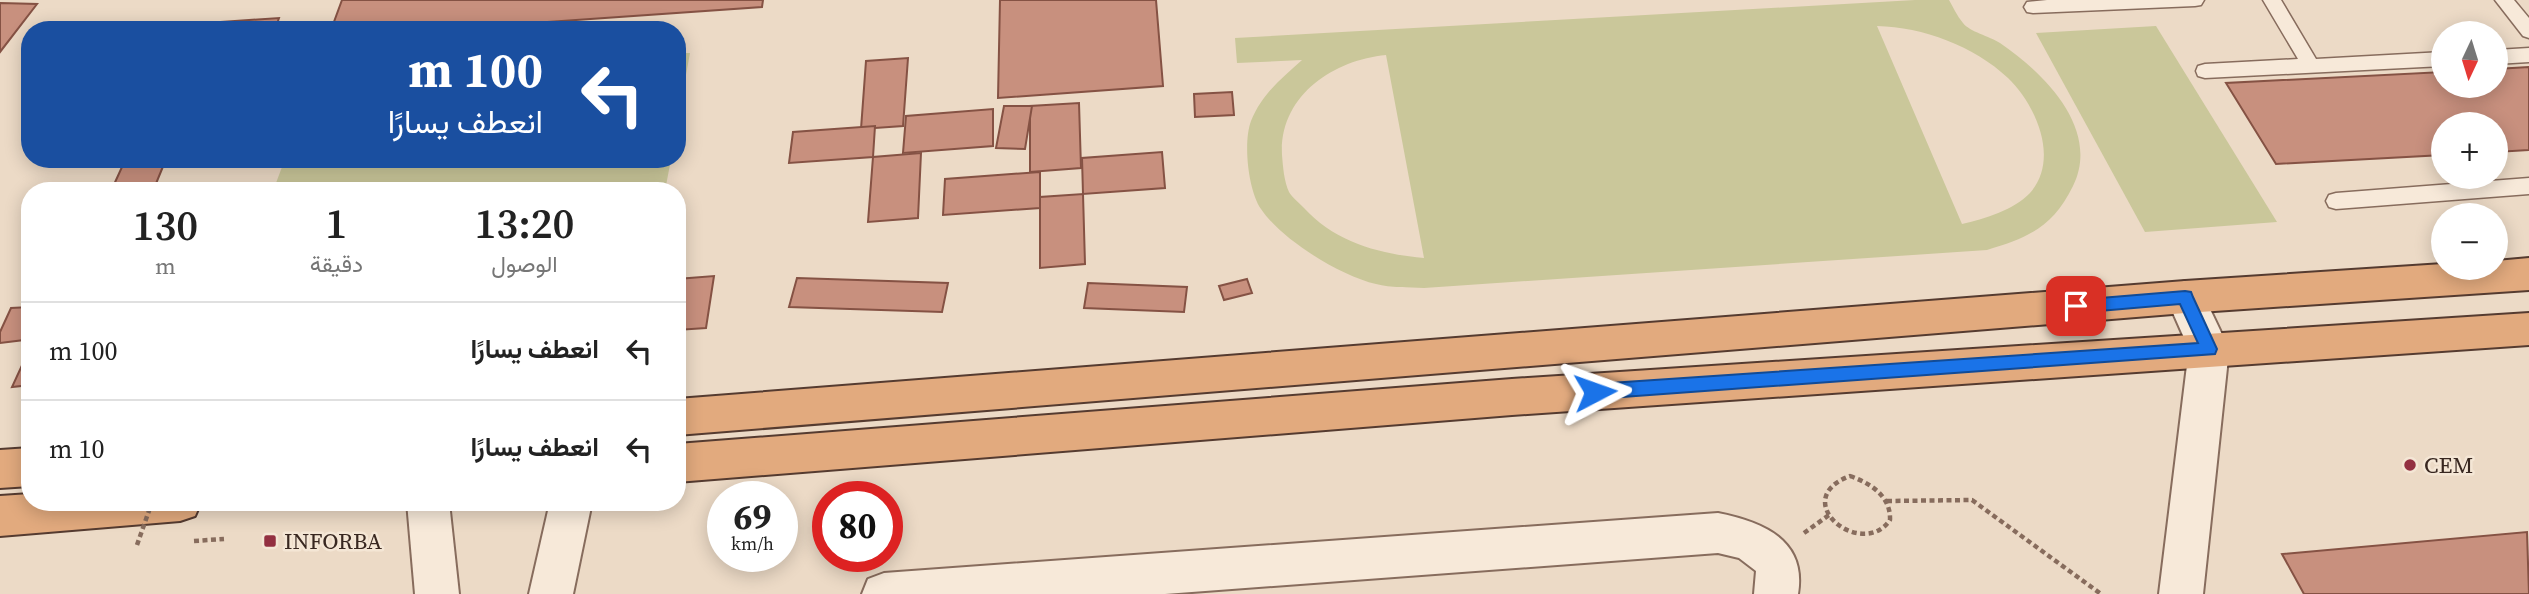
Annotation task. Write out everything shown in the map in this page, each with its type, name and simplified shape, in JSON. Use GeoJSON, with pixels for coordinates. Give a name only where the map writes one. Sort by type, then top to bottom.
{"type":"FeatureCollection","features":[{"type":"Feature","properties":{"kind":"highway"},"geometry":{"type":"LineString","coordinates":[[686,416],[2185,297],[2529,274]]}},
{"type":"Feature","properties":{"kind":"highway"},"geometry":{"type":"LineString","coordinates":[[686,462],[1526,396],[2529,329]]}},
{"type":"Feature","properties":{"kind":"highway"},"geometry":{"type":"LineString","coordinates":[[0,469],[21,468]]}},
{"type":"Feature","properties":{"kind":"highway"},"geometry":{"type":"LineString","coordinates":[[0,516],[64,511]]}},
{"type":"Feature","properties":{"kind":"street"},"geometry":{"type":"LineString","coordinates":[[2181,594],[2209,349],[2185,297]]}},
{"type":"Feature","properties":{"kind":"street"},"geometry":{"type":"LineString","coordinates":[[429,511],[438,594]]}},
{"type":"Feature","properties":{"kind":"street"},"geometry":{"type":"LineString","coordinates":[[551,594],[568,511]]}},
{"type":"Feature","properties":{"kind":"street"},"geometry":{"type":"LineString","coordinates":[[884,594],[1718,533],[1744,537],[1760,547],[1777,565],[1779,583],[1776,594]]}},
{"type":"Feature","properties":{"kind":"lane"},"geometry":{"type":"LineString","coordinates":[[2033,7],[2195,0]]}},
{"type":"Feature","properties":{"kind":"lane"},"geometry":{"type":"LineString","coordinates":[[2272,0],[2311,65]]}},
{"type":"Feature","properties":{"kind":"lane"},"geometry":{"type":"LineString","coordinates":[[2504,0],[2529,31]]}},
{"type":"Feature","properties":{"kind":"lane"},"geometry":{"type":"LineString","coordinates":[[2508,56],[2529,55]]}},
{"type":"Feature","properties":{"kind":"lane"},"geometry":{"type":"LineString","coordinates":[[2205,71],[2431,60]]}},
{"type":"Feature","properties":{"kind":"lane"},"geometry":{"type":"LineString","coordinates":[[2336,201],[2529,186]]}},
{"type":"Feature","properties":{"kind":"path"},"geometry":{"type":"LineString","coordinates":[[1887,501],[1889,520],[1884,528],[1865,535],[1855,534],[1836,524],[1829,515],[1824,497],[1831,482],[1850,476],[1871,484],[1887,501],[1972,500],[2101,594]]}},
{"type":"Feature","properties":{"kind":"path"},"geometry":{"type":"LineString","coordinates":[[137,545],[149,511]]}},
{"type":"Feature","properties":{"kind":"shaded area"},"geometry":{"type":"Polygon","coordinates":[[[1949,0],[1966,26],[2017,55],[2050,86],[2064,104],[2074,124],[2080,144],[2080,165],[2065,200],[2048,221],[2015,241],[1987,250],[1424,288],[1388,286],[1362,280],[1312,255],[1282,232],[1261,209],[1253,190],[1248,166],[1247,141],[1251,121],[1267,95],[1302,60],[1237,63],[1235,38],[1949,0]],[[1877,26],[1962,224],[1998,213],[2030,193],[2039,179],[2043,164],[2041,133],[2027,103],[2008,78],[1980,57],[1947,40],[1912,30],[1877,26]],[[1386,55],[1347,64],[1329,73],[1300,99],[1283,134],[1285,179],[1292,196],[1316,220],[1344,238],[1374,249],[1424,258],[1386,55]]]}},
{"type":"Feature","properties":{"kind":"shaded area"},"geometry":{"type":"Polygon","coordinates":[[[2156,26],[2277,222],[2145,232],[2036,33],[2156,26]]]}},
{"type":"Feature","properties":{"kind":"shaded area"},"geometry":{"type":"Polygon","coordinates":[[[686,53],[690,53],[686,75],[686,53]]]}},
{"type":"Feature","properties":{"kind":"shaded area"},"geometry":{"type":"Polygon","coordinates":[[[282,168],[669,168],[667,182],[276,182],[282,168]]]}},
{"type":"Feature","properties":{"kind":"building"},"geometry":{"type":"Polygon","coordinates":[[[342,0],[763,0],[762,7],[561,21],[334,21],[342,0]]]}},
{"type":"Feature","properties":{"kind":"building"},"geometry":{"type":"Polygon","coordinates":[[[1000,0],[1156,0],[1163,86],[998,98],[1000,0]]]}},
{"type":"Feature","properties":{"kind":"building"},"geometry":{"type":"Polygon","coordinates":[[[0,3],[37,4],[24,21],[21,21],[21,25],[0,52],[0,3]]]}},
{"type":"Feature","properties":{"kind":"building"},"geometry":{"type":"Polygon","coordinates":[[[279,18],[278,21],[236,21],[279,18]]]}},
{"type":"Feature","properties":{"kind":"building"},"geometry":{"type":"Polygon","coordinates":[[[908,58],[903,126],[861,129],[866,61],[908,58]]]}},
{"type":"Feature","properties":{"kind":"building"},"geometry":{"type":"Polygon","coordinates":[[[2529,67],[2529,150],[2508,151],[2508,112],[2431,112],[2431,156],[2276,164],[2226,83],[2431,73],[2431,98],[2508,98],[2508,68],[2529,67]]]}},
{"type":"Feature","properties":{"kind":"building"},"geometry":{"type":"Polygon","coordinates":[[[1232,92],[1234,115],[1195,117],[1194,94],[1232,92]]]}},
{"type":"Feature","properties":{"kind":"building"},"geometry":{"type":"Polygon","coordinates":[[[1079,103],[1081,168],[1030,172],[1030,106],[1079,103]]]}},
{"type":"Feature","properties":{"kind":"building"},"geometry":{"type":"Polygon","coordinates":[[[1004,106],[1032,106],[1025,149],[996,148],[1004,106]]]}},
{"type":"Feature","properties":{"kind":"building"},"geometry":{"type":"Polygon","coordinates":[[[993,109],[993,146],[903,153],[906,116],[993,109]]]}},
{"type":"Feature","properties":{"kind":"building"},"geometry":{"type":"Polygon","coordinates":[[[875,126],[873,157],[789,163],[793,132],[875,126]]]}},
{"type":"Feature","properties":{"kind":"building"},"geometry":{"type":"Polygon","coordinates":[[[1162,152],[1165,188],[1083,194],[1082,158],[1162,152]]]}},
{"type":"Feature","properties":{"kind":"building"},"geometry":{"type":"Polygon","coordinates":[[[921,153],[918,218],[868,222],[873,157],[921,153]]]}},
{"type":"Feature","properties":{"kind":"building"},"geometry":{"type":"Polygon","coordinates":[[[122,168],[162,168],[157,182],[115,182],[122,168]]]}},
{"type":"Feature","properties":{"kind":"building"},"geometry":{"type":"Polygon","coordinates":[[[1040,172],[1040,208],[943,215],[945,179],[1040,172]]]}},
{"type":"Feature","properties":{"kind":"building"},"geometry":{"type":"Polygon","coordinates":[[[1083,194],[1085,264],[1040,268],[1040,197],[1083,194]]]}},
{"type":"Feature","properties":{"kind":"building"},"geometry":{"type":"Polygon","coordinates":[[[714,276],[706,328],[686,329],[686,278],[714,276]]]}},
{"type":"Feature","properties":{"kind":"building"},"geometry":{"type":"Polygon","coordinates":[[[797,278],[948,283],[942,312],[789,307],[797,278]]]}},
{"type":"Feature","properties":{"kind":"building"},"geometry":{"type":"Polygon","coordinates":[[[1247,279],[1252,293],[1224,300],[1219,286],[1247,279]]]}},
{"type":"Feature","properties":{"kind":"building"},"geometry":{"type":"Polygon","coordinates":[[[1088,283],[1187,287],[1184,312],[1084,308],[1088,283]]]}},
{"type":"Feature","properties":{"kind":"building"},"geometry":{"type":"Polygon","coordinates":[[[21,307],[21,340],[0,343],[0,332],[11,308],[21,307]]]}},
{"type":"Feature","properties":{"kind":"building"},"geometry":{"type":"Polygon","coordinates":[[[21,368],[21,386],[12,387],[21,368]]]}},
{"type":"Feature","properties":{"kind":"building"},"geometry":{"type":"Polygon","coordinates":[[[2527,532],[2529,594],[2304,594],[2282,554],[2527,532]]]}},
{"type":"Feature","properties":{"kind":"place","name":"CEM"},"geometry":{"type":"Point","coordinates":[2410,465]}},
{"type":"Feature","properties":{"kind":"place","name":"INFORBA"},"geometry":{"type":"Point","coordinates":[270,541]}},
{"type":"Feature","properties":{"kind":"route"},"geometry":{"type":"LineString","coordinates":[[1595,392],[2209,349],[2185,297],[2076,306]]}}]}
